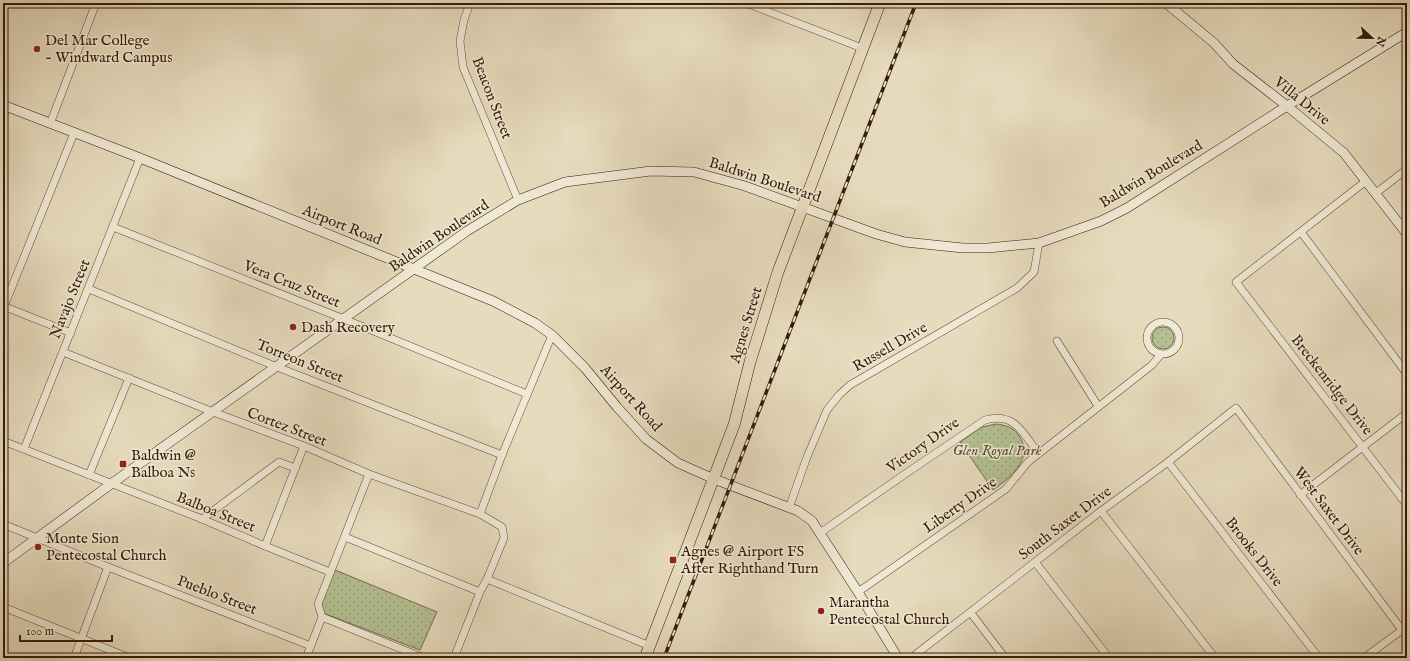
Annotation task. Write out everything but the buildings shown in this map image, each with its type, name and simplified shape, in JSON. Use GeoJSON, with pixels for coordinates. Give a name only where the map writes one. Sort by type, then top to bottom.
{"type":"FeatureCollection","features":[{"type":"Feature","properties":{"kind":"main road","name":"Agnes Street"},"geometry":{"type":"LineString","coordinates":[[645,658],[734,425],[750,362],[778,272],[880,3]]}},
{"type":"Feature","properties":{"kind":"main road","name":"Villa Drive"},"geometry":{"type":"LineString","coordinates":[[1166,3],[1214,43],[1233,64],[1344,153],[1407,234]]}},
{"type":"Feature","properties":{"kind":"main road","name":"Baldwin Boulevard"},"geometry":{"type":"LineString","coordinates":[[3,563],[111,484],[467,231],[518,200],[565,182],[651,171],[694,172],[745,186],[876,234],[905,242],[963,248],[988,248],[1039,243],[1102,221],[1127,208],[1287,106],[1407,32]]}},
{"type":"Feature","properties":{"kind":"main road","name":"Airport Road"},"geometry":{"type":"LineString","coordinates":[[5,106],[140,158],[493,301],[535,323],[552,335],[585,368],[646,439],[678,463],[714,479],[790,508],[809,518],[858,592],[898,658]]}},
{"type":"Feature","properties":{"kind":"street"},"geometry":{"type":"LineString","coordinates":[[50,124],[96,3]]}},
{"type":"Feature","properties":{"kind":"street","name":"Beacon Street"},"geometry":{"type":"LineString","coordinates":[[470,3],[464,20],[460,41],[462,67],[518,200]]}},
{"type":"Feature","properties":{"kind":"street"},"geometry":{"type":"LineString","coordinates":[[746,3],[862,48]]}},
{"type":"Feature","properties":{"kind":"street"},"geometry":{"type":"LineString","coordinates":[[3,117],[5,106]]}},
{"type":"Feature","properties":{"kind":"street"},"geometry":{"type":"LineString","coordinates":[[71,333],[3,308],[74,133]]}},
{"type":"Feature","properties":{"kind":"street","name":"Navajo Street"},"geometry":{"type":"LineString","coordinates":[[24,449],[140,158]]}},
{"type":"Feature","properties":{"kind":"street"},"geometry":{"type":"LineString","coordinates":[[1376,193],[1407,169]]}},
{"type":"Feature","properties":{"kind":"street"},"geometry":{"type":"LineString","coordinates":[[1366,181],[1301,232],[1407,374]]}},
{"type":"Feature","properties":{"kind":"street","name":"Vera Cruz Street"},"geometry":{"type":"LineString","coordinates":[[113,227],[344,319],[526,394]]}},
{"type":"Feature","properties":{"kind":"street","name":"Breckenridge Drive"},"geometry":{"type":"LineString","coordinates":[[1301,232],[1236,282],[1407,505]]}},
{"type":"Feature","properties":{"kind":"street","name":"Russell Drive"},"geometry":{"type":"LineString","coordinates":[[790,508],[807,456],[827,410],[838,395],[850,385],[1017,288],[1034,272],[1039,243]]}},
{"type":"Feature","properties":{"kind":"street","name":"Torreon Street"},"geometry":{"type":"LineString","coordinates":[[89,289],[277,367],[502,455]]}},
{"type":"Feature","properties":{"kind":"street"},"geometry":{"type":"LineString","coordinates":[[1168,322],[1178,331],[1178,344],[1174,350],[1168,354],[1162,354],[1155,352],[1150,348],[1147,342],[1147,335],[1155,324],[1168,322]]}},
{"type":"Feature","properties":{"kind":"street"},"geometry":{"type":"LineString","coordinates":[[480,514],[526,394],[552,335]]}},
{"type":"Feature","properties":{"kind":"street"},"geometry":{"type":"LineString","coordinates":[[1057,341],[1098,406]]}},
{"type":"Feature","properties":{"kind":"street","name":"Cortez Street"},"geometry":{"type":"LineString","coordinates":[[63,352],[213,412],[304,446],[369,474],[480,514],[502,527],[504,538],[487,580]]}},
{"type":"Feature","properties":{"kind":"street","name":"Liberty Drive"},"geometry":{"type":"LineString","coordinates":[[858,592],[1006,489],[1028,462],[1038,453],[1152,365],[1162,354]]}},
{"type":"Feature","properties":{"kind":"street"},"geometry":{"type":"LineString","coordinates":[[89,475],[128,378]]}},
{"type":"Feature","properties":{"kind":"street","name":"South Saxet Drive"},"geometry":{"type":"LineString","coordinates":[[911,658],[1101,511],[1168,462],[1236,408]]}},
{"type":"Feature","properties":{"kind":"street","name":"West Saxet Drive"},"geometry":{"type":"LineString","coordinates":[[1236,408],[1402,630],[1364,658]]}},
{"type":"Feature","properties":{"kind":"street"},"geometry":{"type":"LineString","coordinates":[[1300,495],[1407,413]]}},
{"type":"Feature","properties":{"kind":"street","name":"Victory Drive"},"geometry":{"type":"LineString","coordinates":[[820,533],[986,420],[999,418],[1006,419],[1018,426],[1038,453]]}},
{"type":"Feature","properties":{"kind":"street","name":"Balboa Street"},"geometry":{"type":"LineString","coordinates":[[3,441],[202,519],[330,572]]}},
{"type":"Feature","properties":{"kind":"street"},"geometry":{"type":"LineString","coordinates":[[265,546],[304,446]]}},
{"type":"Feature","properties":{"kind":"street"},"geometry":{"type":"LineString","coordinates":[[202,519],[279,462],[296,468]]}},
{"type":"Feature","properties":{"kind":"street","name":"Brooks Drive"},"geometry":{"type":"LineString","coordinates":[[1168,462],[1319,658]]}},
{"type":"Feature","properties":{"kind":"street"},"geometry":{"type":"LineString","coordinates":[[306,658],[322,617],[318,604],[369,474]]}},
{"type":"Feature","properties":{"kind":"street"},"geometry":{"type":"LineString","coordinates":[[1101,511],[1215,658]]}},
{"type":"Feature","properties":{"kind":"street","name":"Pueblo Street"},"geometry":{"type":"LineString","coordinates":[[3,524],[108,567],[311,646]]}},
{"type":"Feature","properties":{"kind":"street"},"geometry":{"type":"LineString","coordinates":[[344,537],[480,592]]}},
{"type":"Feature","properties":{"kind":"street"},"geometry":{"type":"LineString","coordinates":[[1035,562],[1109,658]]}},
{"type":"Feature","properties":{"kind":"street"},"geometry":{"type":"LineString","coordinates":[[74,658],[108,567]]}},
{"type":"Feature","properties":{"kind":"street"},"geometry":{"type":"LineString","coordinates":[[454,658],[480,592],[487,580],[650,646]]}},
{"type":"Feature","properties":{"kind":"street"},"geometry":{"type":"LineString","coordinates":[[3,607],[130,658]]}},
{"type":"Feature","properties":{"kind":"street"},"geometry":{"type":"LineString","coordinates":[[971,612],[1005,658]]}},
{"type":"Feature","properties":{"kind":"street"},"geometry":{"type":"LineString","coordinates":[[322,617],[424,658]]}},
{"type":"Feature","properties":{"kind":"green space"},"geometry":{"type":"Polygon","coordinates":[[[1163,327],[1171,330],[1174,338],[1171,346],[1163,349],[1155,346],[1152,338],[1155,330],[1163,327]]]}},
{"type":"Feature","properties":{"kind":"green space","name":"Glen Royal Park"},"geometry":{"type":"Polygon","coordinates":[[[996,424],[1007,426],[1016,431],[1023,445],[1024,453],[1018,468],[993,490],[960,442],[982,427],[996,424]]]}},
{"type":"Feature","properties":{"kind":"green space"},"geometry":{"type":"Polygon","coordinates":[[[335,570],[437,612],[420,650],[323,613],[321,602],[335,570]]]}},
{"type":"Feature","properties":{"kind":"railway"},"geometry":{"type":"LineString","coordinates":[[664,658],[916,3]]}},
{"type":"Feature","properties":{"kind":"place","name":"Del Mar College - Windward Campus"},"geometry":{"type":"Point","coordinates":[37,49]}},
{"type":"Feature","properties":{"kind":"place","name":"Dash Recovery"},"geometry":{"type":"Point","coordinates":[293,327]}},
{"type":"Feature","properties":{"kind":"place","name":"Baldwin @ Balboa Ns"},"geometry":{"type":"Point","coordinates":[123,464]}},
{"type":"Feature","properties":{"kind":"place","name":"Monte Sion Pentecostal Church"},"geometry":{"type":"Point","coordinates":[38,547]}},
{"type":"Feature","properties":{"kind":"place","name":"Agnes @ Airport FS After Righthand Turn"},"geometry":{"type":"Point","coordinates":[673,560]}},
{"type":"Feature","properties":{"kind":"place","name":"Marantha Pentecostal Church"},"geometry":{"type":"Point","coordinates":[821,611]}}]}
